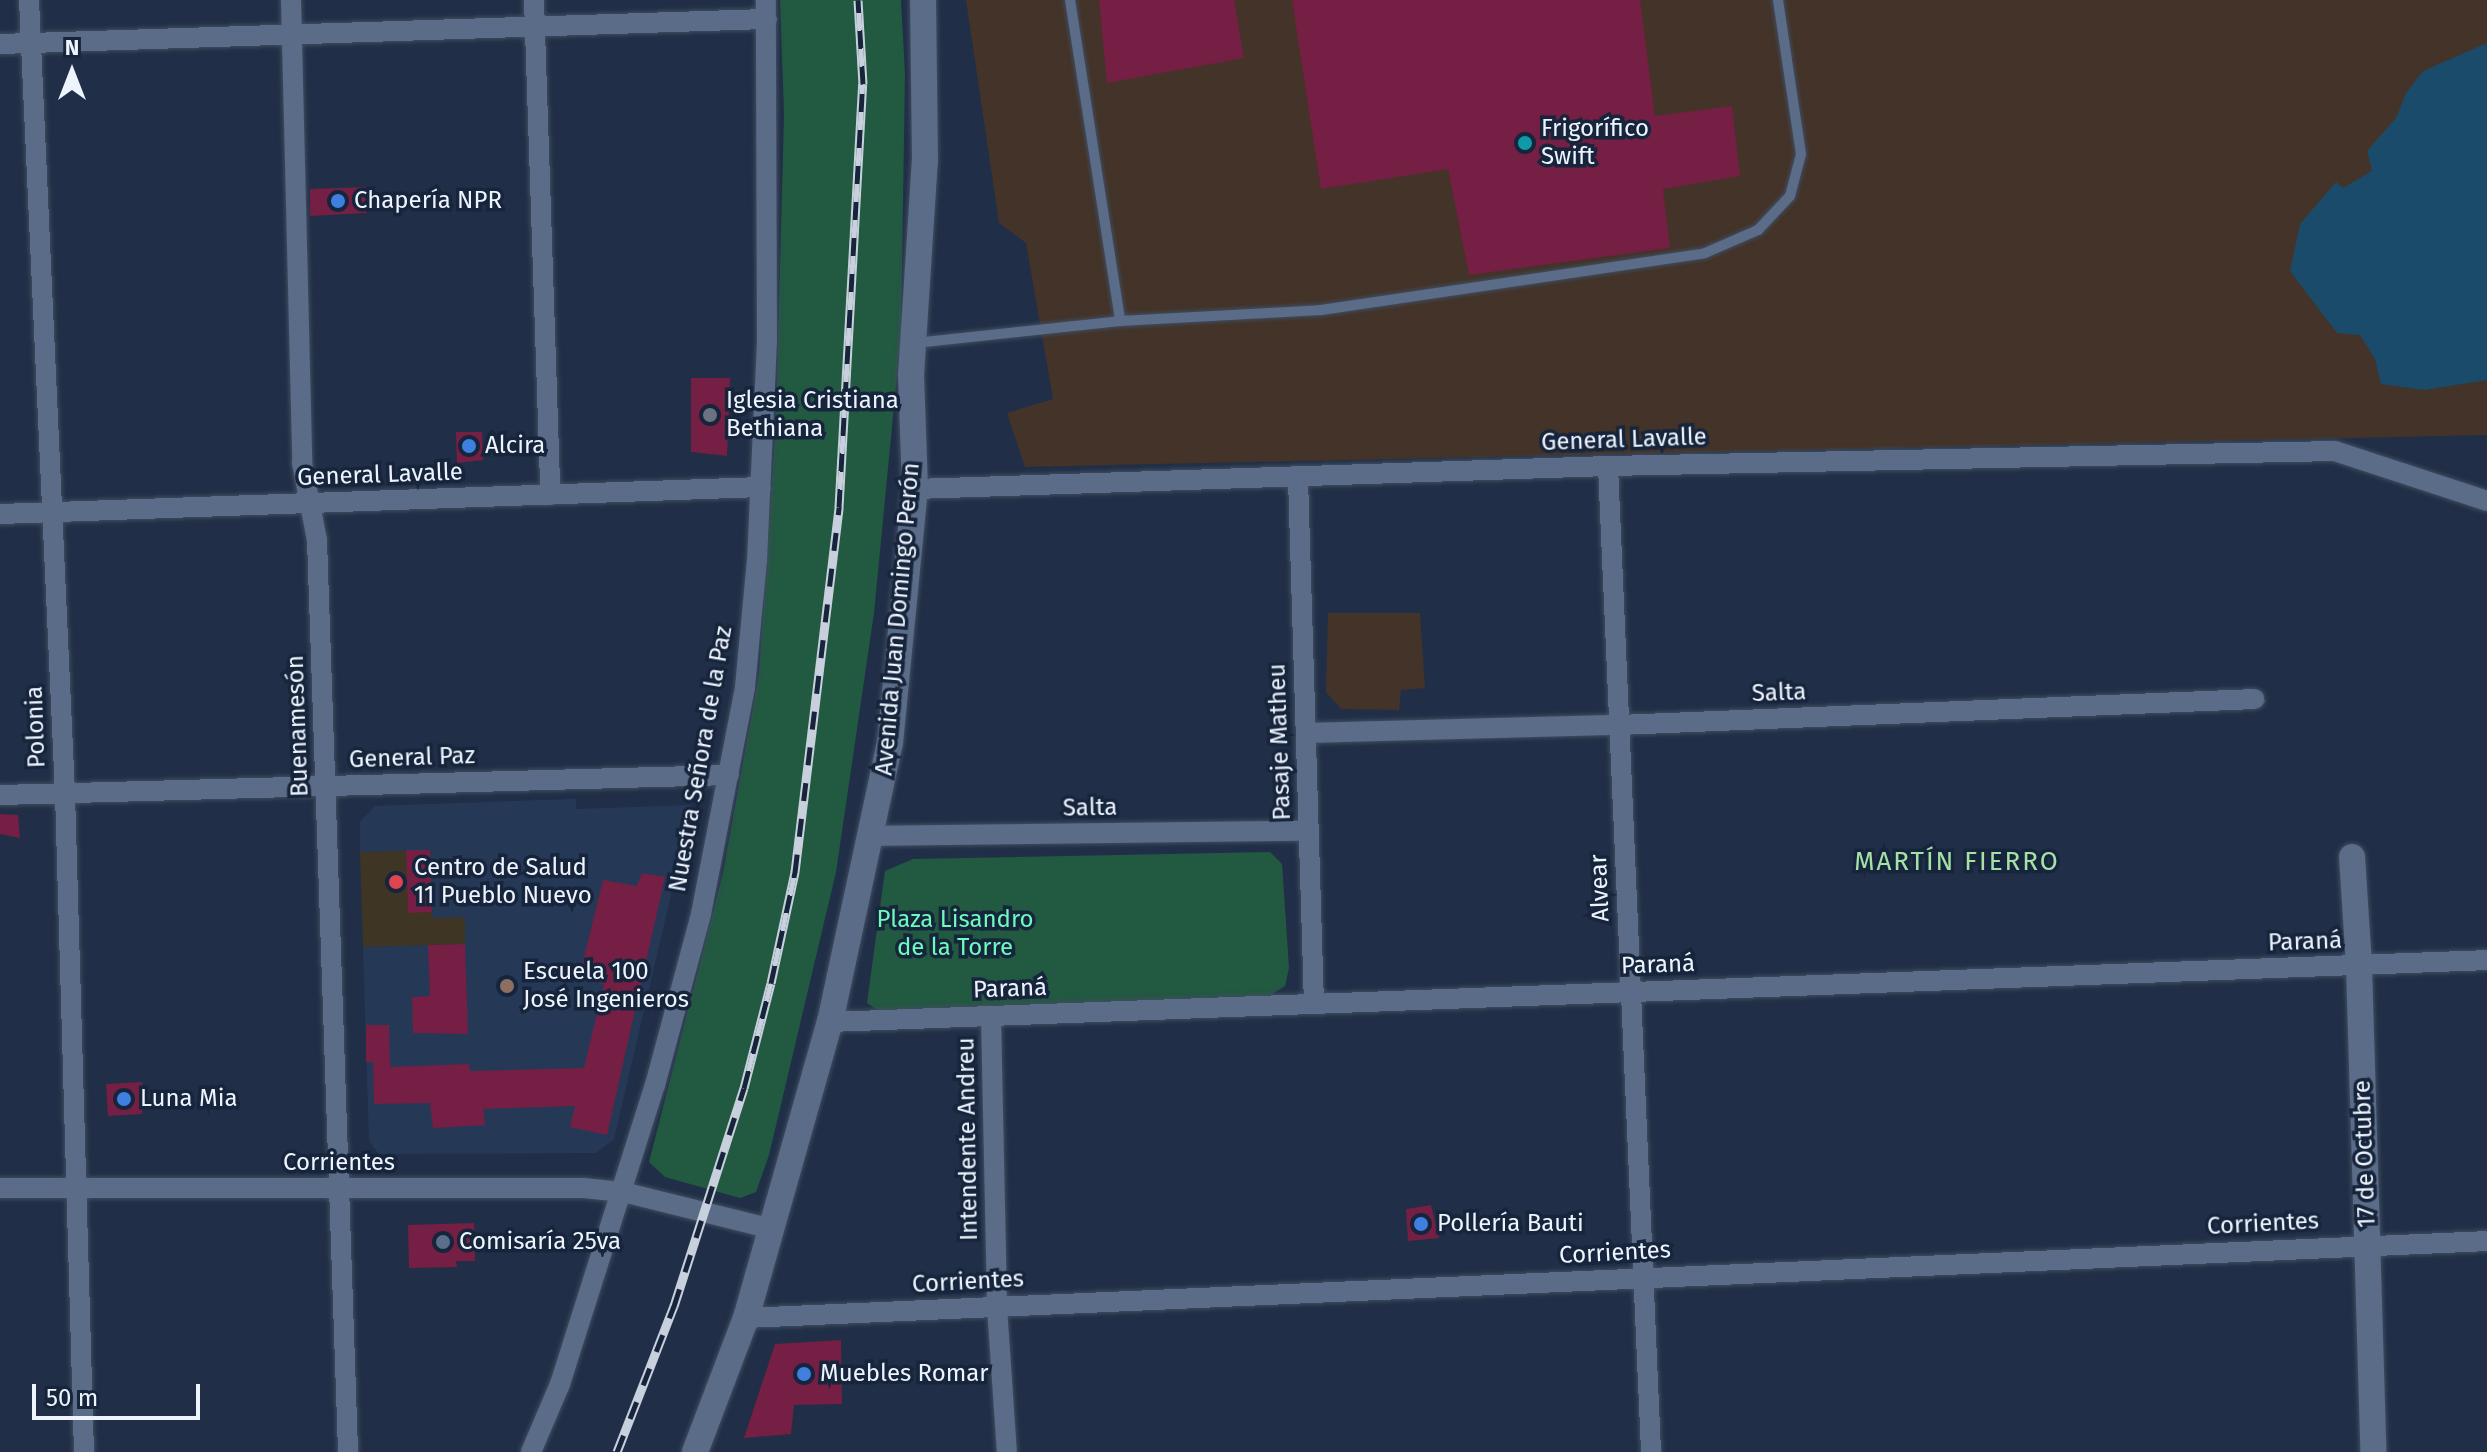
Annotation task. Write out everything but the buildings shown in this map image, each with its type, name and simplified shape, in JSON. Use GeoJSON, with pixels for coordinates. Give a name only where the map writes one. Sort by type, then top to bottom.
{"type":"FeatureCollection","features":[{"type":"Feature","properties":{"kind":"street","name":"Polonia"},"geometry":{"type":"LineString","coordinates":[[29,0],[65,793],[84,1452]]}},
{"type":"Feature","properties":{"kind":"street","name":"Buenamesón"},"geometry":{"type":"LineString","coordinates":[[291,0],[302,463],[317,540],[348,1452]]}},
{"type":"Feature","properties":{"kind":"street"},"geometry":{"type":"LineString","coordinates":[[534,0],[550,495]]}},
{"type":"Feature","properties":{"kind":"street","name":"Avenida Juan Domingo Perón"},"geometry":{"type":"LineString","coordinates":[[695,1452],[746,1318],[769,1228],[830,1022],[890,743],[915,489],[913,343],[925,161],[923,0]]}},
{"type":"Feature","properties":{"kind":"street"},"geometry":{"type":"LineString","coordinates":[[0,44],[536,27],[767,10]]}},
{"type":"Feature","properties":{"kind":"street","name":"Nuestra Señora de la Paz"},"geometry":{"type":"LineString","coordinates":[[531,1452],[560,1384],[623,1192],[701,914],[745,687],[761,487],[767,327],[767,10]]}},
{"type":"Feature","properties":{"kind":"street","name":"General Lavalle"},"geometry":{"type":"LineString","coordinates":[[915,489],[1608,466],[2335,451],[2487,501]]}},
{"type":"Feature","properties":{"kind":"street","name":"Alvear"},"geometry":{"type":"LineString","coordinates":[[1608,466],[1651,1452]]}},
{"type":"Feature","properties":{"kind":"street","name":"Pasaje Matheu"},"geometry":{"type":"LineString","coordinates":[[1298,478],[1314,1004]]}},
{"type":"Feature","properties":{"kind":"street","name":"General Lavalle"},"geometry":{"type":"LineString","coordinates":[[0,514],[761,487]]}},
{"type":"Feature","properties":{"kind":"street","name":"Salta"},"geometry":{"type":"LineString","coordinates":[[1306,733],[1619,725],[2254,699]]}},
{"type":"Feature","properties":{"kind":"street","name":"General Paz"},"geometry":{"type":"LineString","coordinates":[[0,795],[729,775]]}},
{"type":"Feature","properties":{"kind":"street","name":"Salta"},"geometry":{"type":"LineString","coordinates":[[872,836],[1308,831]]}},
{"type":"Feature","properties":{"kind":"street","name":"17 de Octubre"},"geometry":{"type":"LineString","coordinates":[[2352,857],[2359,966],[2373,1452]]}},
{"type":"Feature","properties":{"kind":"street","name":"Paraná"},"geometry":{"type":"LineString","coordinates":[[830,1022],[2487,960]]}},
{"type":"Feature","properties":{"kind":"street","name":"Intendente Andreu"},"geometry":{"type":"LineString","coordinates":[[991,1016],[997,1307],[1007,1452]]}},
{"type":"Feature","properties":{"kind":"street","name":"Corrientes"},"geometry":{"type":"LineString","coordinates":[[0,1188],[584,1188],[623,1192],[769,1228]]}},
{"type":"Feature","properties":{"kind":"street","name":"Corrientes"},"geometry":{"type":"LineString","coordinates":[[746,1318],[2487,1241]]}},
{"type":"Feature","properties":{"kind":"lane"},"geometry":{"type":"LineString","coordinates":[[1070,0],[1120,321]]}},
{"type":"Feature","properties":{"kind":"lane"},"geometry":{"type":"LineString","coordinates":[[913,343],[1120,321],[1321,310],[1705,253],[1758,230],[1790,196],[1801,154],[1778,0]]}},
{"type":"Feature","properties":{"kind":"shaded area"},"geometry":{"type":"Polygon","coordinates":[[[966,0],[2487,0],[2487,435],[1025,467],[1007,413],[1053,399],[1026,243],[999,223],[966,0]]]}},
{"type":"Feature","properties":{"kind":"shaded area"},"geometry":{"type":"Polygon","coordinates":[[[2487,43],[2487,380],[2424,390],[2381,384],[2375,359],[2360,335],[2337,333],[2290,271],[2300,224],[2336,182],[2343,188],[2372,171],[2367,151],[2396,118],[2406,93],[2423,71],[2487,43]]]}},
{"type":"Feature","properties":{"kind":"shaded area"},"geometry":{"type":"Polygon","coordinates":[[[1328,613],[1420,613],[1425,688],[1401,690],[1399,710],[1341,709],[1326,692],[1328,613]]]}},
{"type":"Feature","properties":{"kind":"shaded area","name":"Escuela 100 José Ingenieros"},"geometry":{"type":"Polygon","coordinates":[[[576,799],[576,809],[692,805],[614,1139],[596,1153],[379,1154],[369,1141],[363,947],[465,944],[465,918],[432,918],[430,850],[360,852],[360,822],[375,806],[576,799]]]}},
{"type":"Feature","properties":{"kind":"shaded area","name":"Centro de Salud 11 Pueblo Nuevo"},"geometry":{"type":"Polygon","coordinates":[[[430,850],[432,918],[465,917],[465,944],[363,947],[360,852],[430,850]]]}},
{"type":"Feature","properties":{"kind":"green space"},"geometry":{"type":"Polygon","coordinates":[[[780,0],[901,0],[905,73],[901,334],[874,613],[836,872],[769,1155],[756,1192],[740,1198],[665,1177],[649,1162],[723,873],[759,674],[776,420],[784,115],[780,0]]]}},
{"type":"Feature","properties":{"kind":"green space","name":"Plaza Lisandro de la Torre"},"geometry":{"type":"Polygon","coordinates":[[[1270,852],[1282,864],[1289,968],[1285,986],[1269,996],[882,1013],[867,1003],[885,871],[913,859],[1270,852]]]}},
{"type":"Feature","properties":{"kind":"railway"},"geometry":{"type":"LineString","coordinates":[[617,1452],[674,1306],[744,1088],[795,872],[839,507],[863,84],[858,0]]}},
{"type":"Feature","properties":{"kind":"place","name":"Frigorífico Swift"},"geometry":{"type":"Point","coordinates":[1525,143]}},
{"type":"Feature","properties":{"kind":"place","name":"Chapería NPR"},"geometry":{"type":"Point","coordinates":[338,201]}},
{"type":"Feature","properties":{"kind":"place","name":"Iglesia Cristiana Bethiana"},"geometry":{"type":"Point","coordinates":[710,415]}},
{"type":"Feature","properties":{"kind":"place","name":"Alcira"},"geometry":{"type":"Point","coordinates":[469,446]}},
{"type":"Feature","properties":{"kind":"place","name":"Centro de Salud 11 Pueblo Nuevo"},"geometry":{"type":"Point","coordinates":[396,882]}},
{"type":"Feature","properties":{"kind":"place","name":"Escuela 100 José Ingenieros"},"geometry":{"type":"Point","coordinates":[507,986]}},
{"type":"Feature","properties":{"kind":"place","name":"Luna Mia"},"geometry":{"type":"Point","coordinates":[124,1099]}},
{"type":"Feature","properties":{"kind":"place","name":"Pollería Bauti"},"geometry":{"type":"Point","coordinates":[1421,1224]}},
{"type":"Feature","properties":{"kind":"place","name":"Comisaría 25va"},"geometry":{"type":"Point","coordinates":[443,1242]}},
{"type":"Feature","properties":{"kind":"place","name":"Muebles Romar"},"geometry":{"type":"Point","coordinates":[804,1374]}},
{"type":"Feature","properties":{"kind":"district","name":"MARTÍN FIERRO"},"geometry":{"type":"Point","coordinates":[1957,862]}}]}
